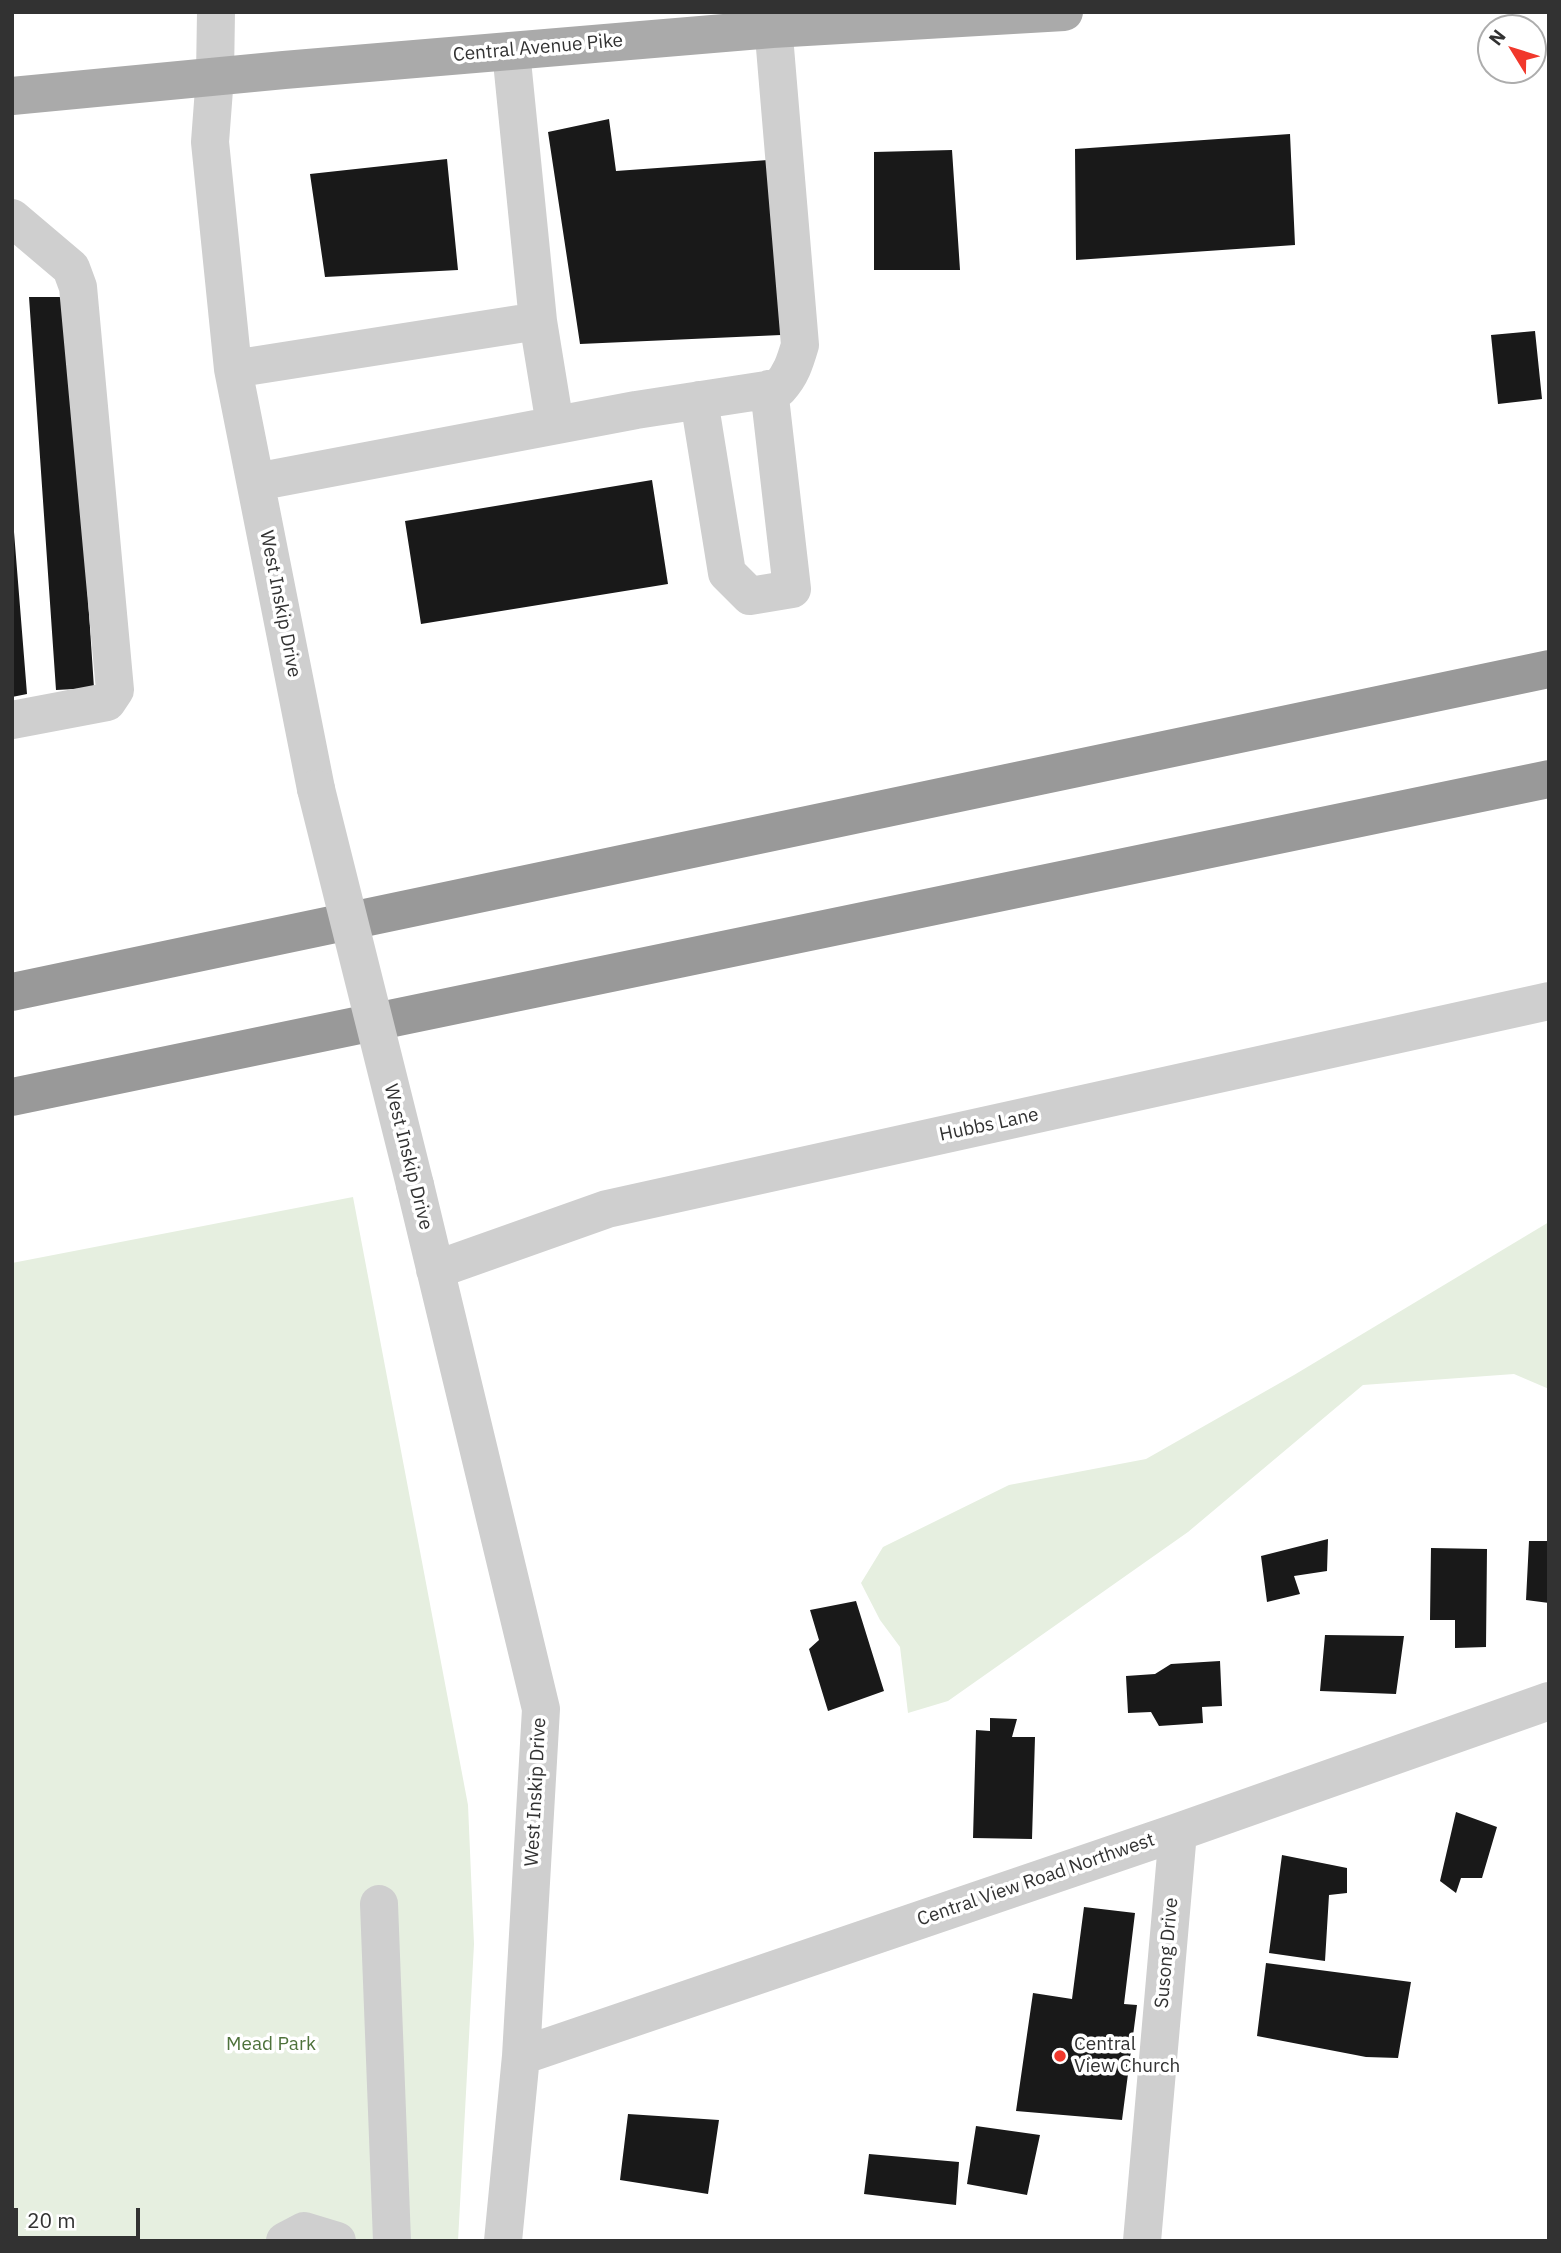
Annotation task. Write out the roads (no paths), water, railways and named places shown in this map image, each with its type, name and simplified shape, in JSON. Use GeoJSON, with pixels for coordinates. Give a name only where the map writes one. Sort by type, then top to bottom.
{"type":"FeatureCollection","features":[{"type":"Feature","properties":{"kind":"highway"},"geometry":{"type":"LineString","coordinates":[[12,992],[1549,669]]}},
{"type":"Feature","properties":{"kind":"highway"},"geometry":{"type":"LineString","coordinates":[[12,1097],[1549,779]]}},
{"type":"Feature","properties":{"kind":"main road","name":"Central Avenue Pike"},"geometry":{"type":"LineString","coordinates":[[12,96],[511,51],[772,21],[1064,12]]}},
{"type":"Feature","properties":{"kind":"street","name":"West Inskip Drive"},"geometry":{"type":"LineString","coordinates":[[216,12],[210,142],[233,369],[316,789],[541,1709],[521,2056],[503,2241]]}},
{"type":"Feature","properties":{"kind":"street"},"geometry":{"type":"LineString","coordinates":[[256,482],[555,425],[779,388],[788,378],[800,345],[772,21]]}},
{"type":"Feature","properties":{"kind":"street"},"geometry":{"type":"LineString","coordinates":[[511,51],[538,321],[555,425]]}},
{"type":"Feature","properties":{"kind":"street"},"geometry":{"type":"LineString","coordinates":[[12,218],[71,268],[75,277],[115,690],[107,702],[12,720]]}},
{"type":"Feature","properties":{"kind":"street"},"geometry":{"type":"LineString","coordinates":[[233,369],[538,321]]}},
{"type":"Feature","properties":{"kind":"street"},"geometry":{"type":"LineString","coordinates":[[699,400],[727,573],[750,596],[792,589],[769,389]]}},
{"type":"Feature","properties":{"kind":"street","name":"Hubbs Lane"},"geometry":{"type":"LineString","coordinates":[[435,1270],[607,1209],[1549,1002]]}},
{"type":"Feature","properties":{"kind":"street","name":"Central View Road Northwest"},"geometry":{"type":"LineString","coordinates":[[521,2056],[1178,1832],[1549,1701]]}},
{"type":"Feature","properties":{"kind":"street","name":"Susong Drive"},"geometry":{"type":"LineString","coordinates":[[1142,2241],[1178,1832]]}},
{"type":"Feature","properties":{"kind":"street"},"geometry":{"type":"LineString","coordinates":[[379,1904],[392,2241]]}},
{"type":"Feature","properties":{"kind":"street"},"geometry":{"type":"LineString","coordinates":[[285,2241],[304,2231],[337,2241]]}},
{"type":"Feature","properties":{"kind":"place","name":"Central View Church"},"geometry":{"type":"Point","coordinates":[1060,2056]}},
{"type":"Feature","properties":{"kind":"park label","name":"Mead Park"},"geometry":{"type":"Point","coordinates":[271,2045]}}]}
